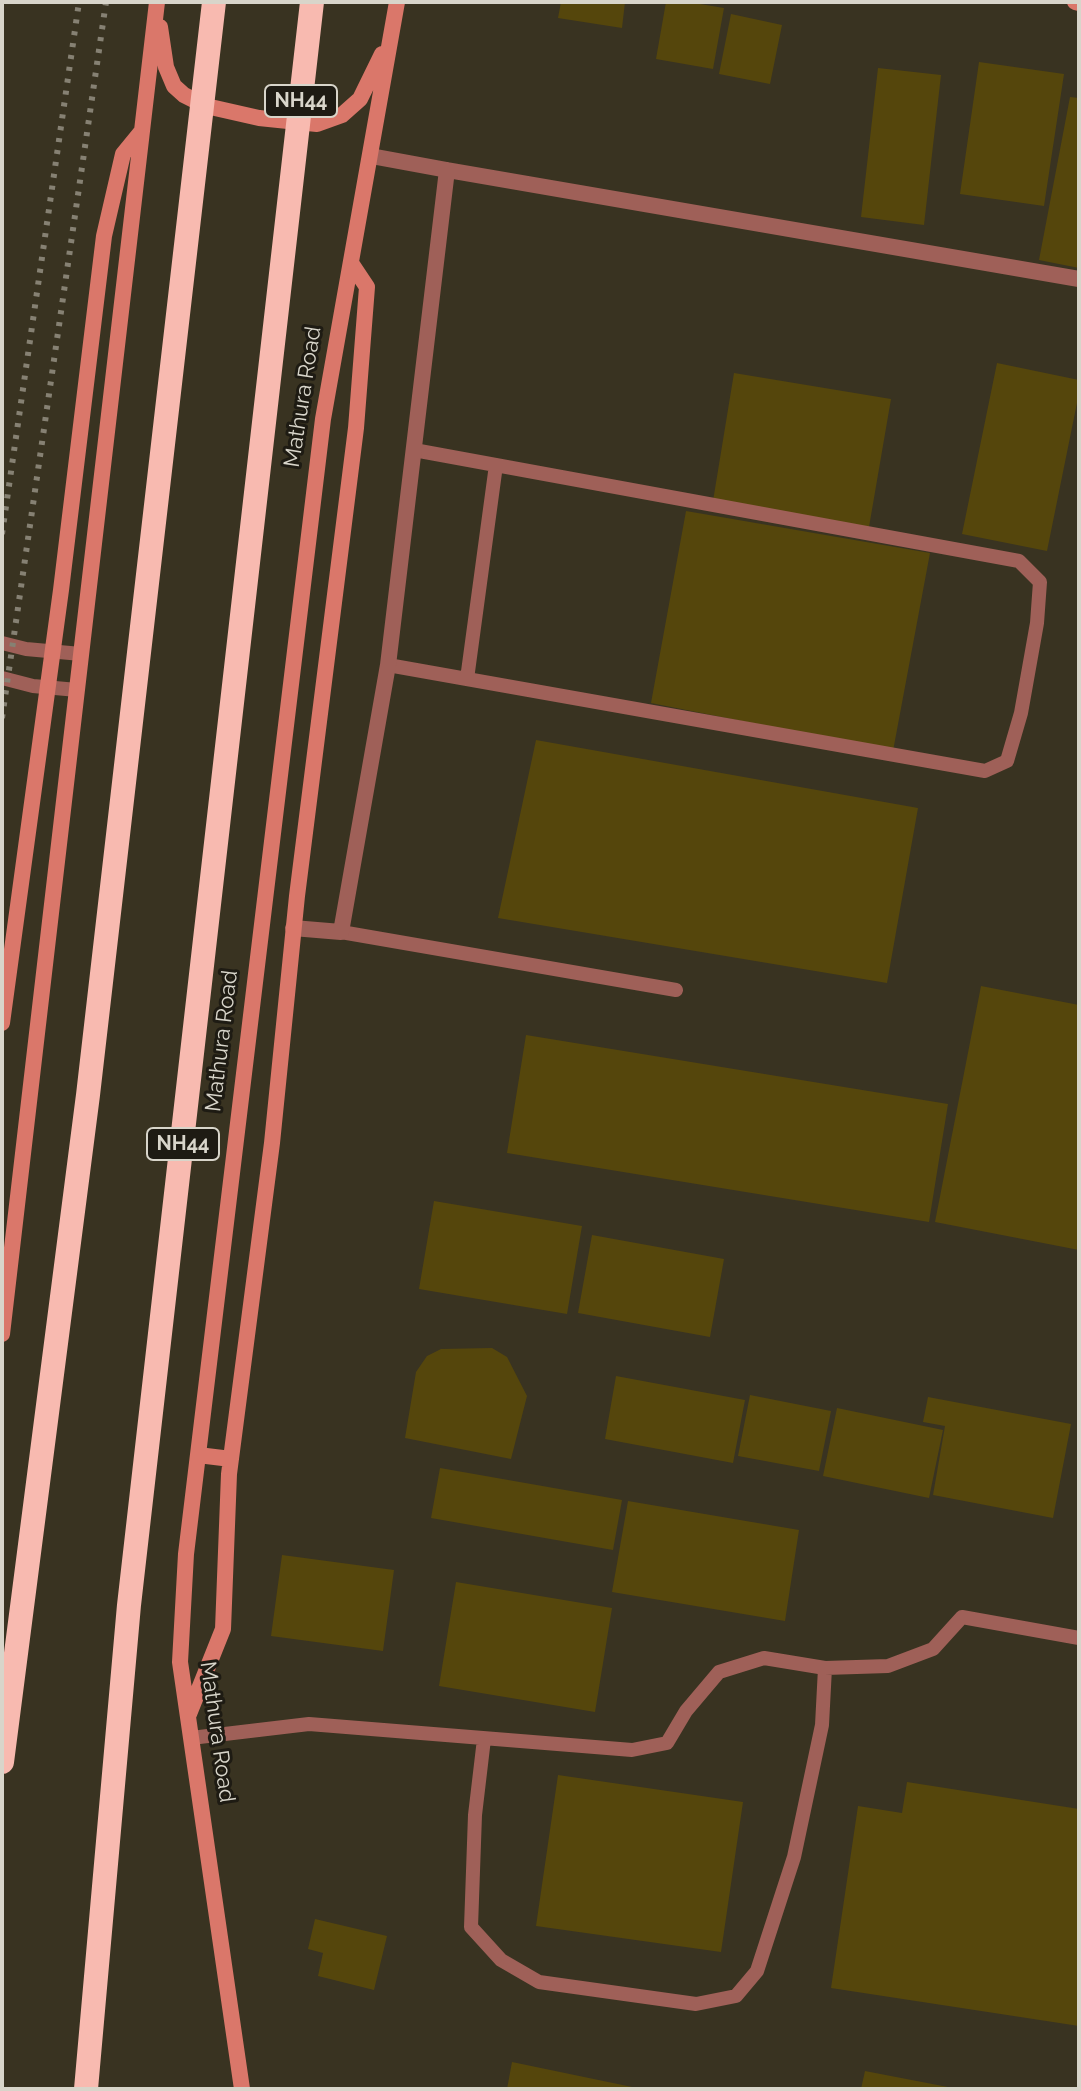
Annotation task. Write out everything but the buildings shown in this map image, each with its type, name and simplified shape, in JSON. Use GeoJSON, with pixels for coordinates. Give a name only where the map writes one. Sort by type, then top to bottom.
{"type":"FeatureCollection","features":[{"type":"Feature","properties":{"kind":"highway"},"geometry":{"type":"LineString","coordinates":[[2,1762],[88,1095],[214,2]]}},
{"type":"Feature","properties":{"kind":"highway","name":"Mathura Road"},"geometry":{"type":"LineString","coordinates":[[86,2089],[129,1605],[312,2]]}},
{"type":"Feature","properties":{"kind":"main road","name":"Mathura Road"},"geometry":{"type":"LineString","coordinates":[[242,2089],[180,1662],[186,1554],[323,419],[397,2]]}},
{"type":"Feature","properties":{"kind":"main road"},"geometry":{"type":"LineString","coordinates":[[156,4],[166,67],[174,86],[184,95],[206,106],[259,118],[317,124],[342,115],[360,99],[407,2]]}},
{"type":"Feature","properties":{"kind":"main road"},"geometry":{"type":"LineString","coordinates":[[2,1334],[156,4]]}},
{"type":"Feature","properties":{"kind":"main road"},"geometry":{"type":"LineString","coordinates":[[2,1023],[53,651],[104,236],[123,154],[142,132]]}},
{"type":"Feature","properties":{"kind":"main road"},"geometry":{"type":"LineString","coordinates":[[188,1718],[223,1629],[231,1459],[272,1143],[293,928],[356,428],[367,287],[351,263]]}},
{"type":"Feature","properties":{"kind":"main road"},"geometry":{"type":"LineString","coordinates":[[198,1455],[231,1459]]}},
{"type":"Feature","properties":{"kind":"street"},"geometry":{"type":"LineString","coordinates":[[371,156],[1079,279]]}},
{"type":"Feature","properties":{"kind":"street"},"geometry":{"type":"LineString","coordinates":[[293,928],[341,932],[388,665],[447,170]]}},
{"type":"Feature","properties":{"kind":"lane"},"geometry":{"type":"LineString","coordinates":[[388,665],[985,771],[1007,761],[1021,713],[1037,623],[1040,582],[1019,561],[414,450]]}},
{"type":"Feature","properties":{"kind":"lane"},"geometry":{"type":"LineString","coordinates":[[467,679],[496,465]]}},
{"type":"Feature","properties":{"kind":"lane"},"geometry":{"type":"LineString","coordinates":[[2,643],[26,649],[81,654]]}},
{"type":"Feature","properties":{"kind":"lane"},"geometry":{"type":"LineString","coordinates":[[2,678],[33,686],[77,690]]}},
{"type":"Feature","properties":{"kind":"lane"},"geometry":{"type":"LineString","coordinates":[[341,932],[676,990]]}},
{"type":"Feature","properties":{"kind":"lane"},"geometry":{"type":"LineString","coordinates":[[191,1738],[309,1724],[632,1750],[667,1743],[686,1711],[719,1672],[764,1658],[825,1668],[888,1666],[933,1649],[962,1617],[1079,1638]]}},
{"type":"Feature","properties":{"kind":"lane"},"geometry":{"type":"LineString","coordinates":[[484,1739],[475,1815],[471,1927],[501,1960],[539,1982],[696,2004],[736,1996],[757,1971],[794,1857],[822,1725],[825,1668]]}},
{"type":"Feature","properties":{"kind":"railway"},"geometry":{"type":"LineString","coordinates":[[2,534],[79,2]]}},
{"type":"Feature","properties":{"kind":"railway"},"geometry":{"type":"LineString","coordinates":[[2,718],[106,2]]}}]}
